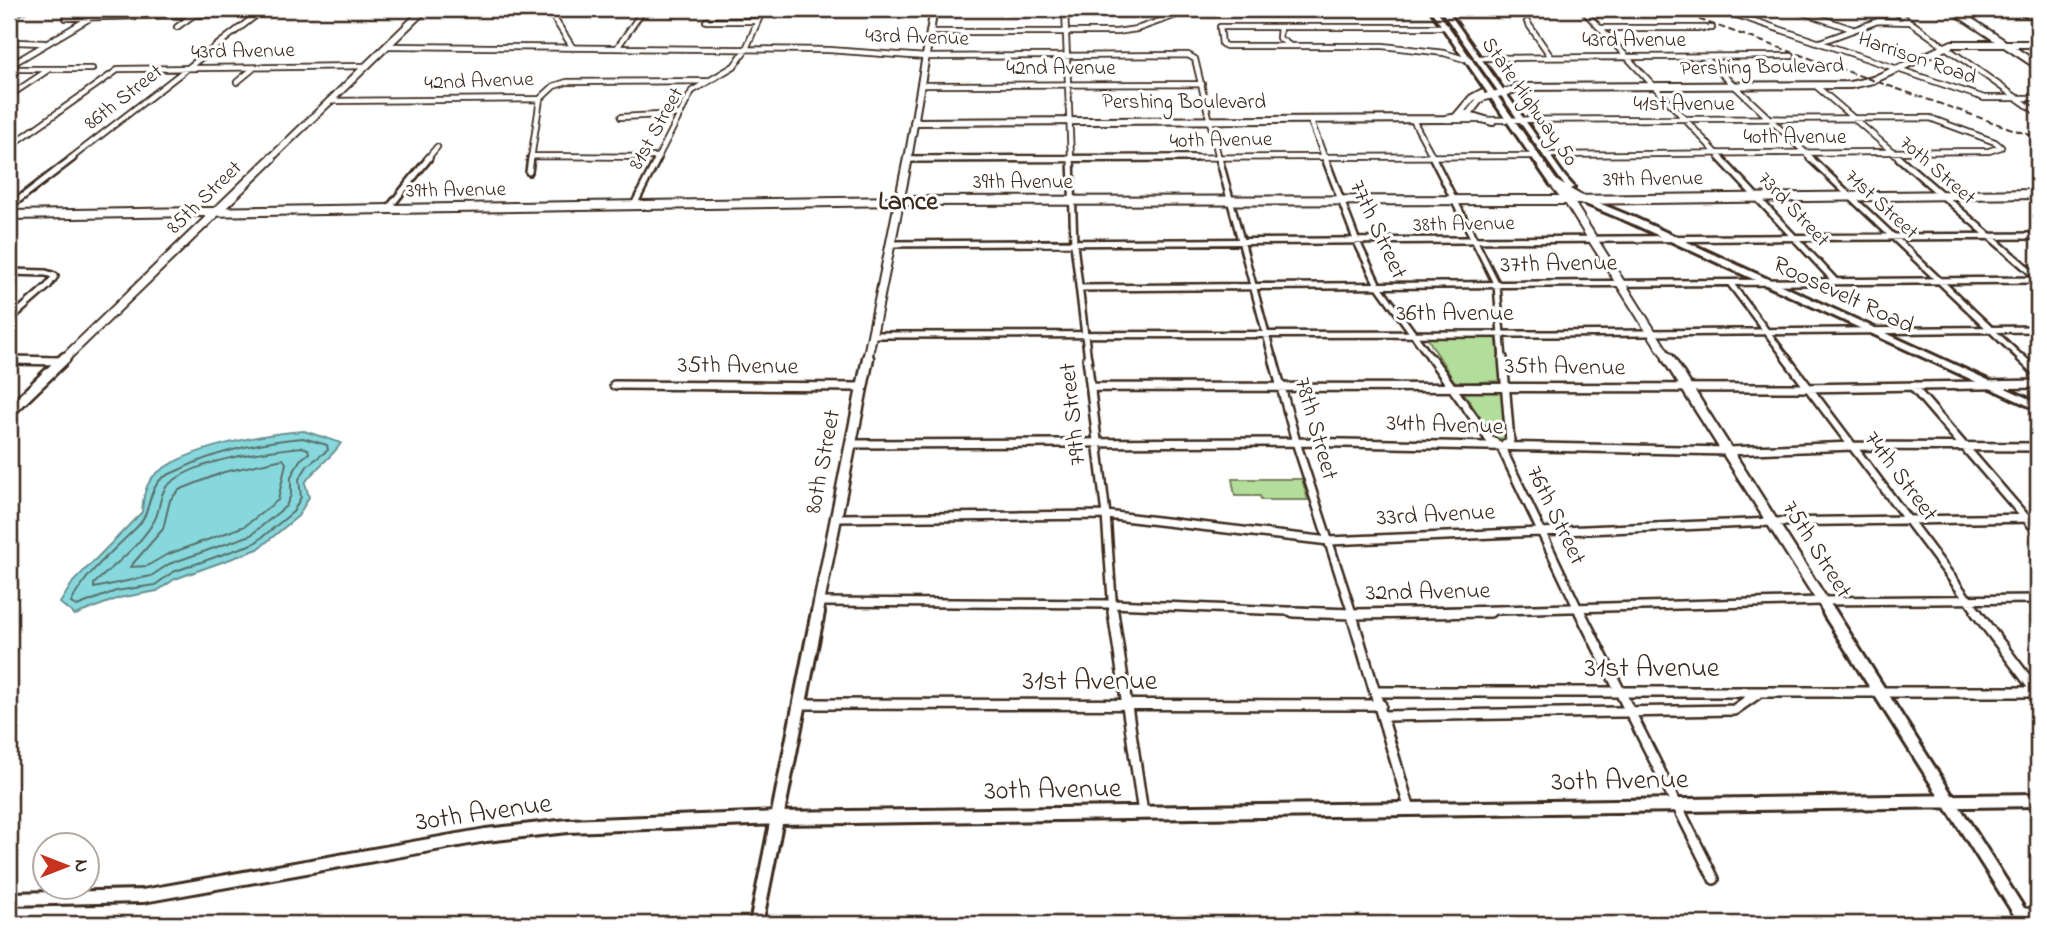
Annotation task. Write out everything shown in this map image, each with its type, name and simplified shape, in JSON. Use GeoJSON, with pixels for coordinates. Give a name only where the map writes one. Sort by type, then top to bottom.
{"type":"FeatureCollection","features":[{"type":"Feature","properties":{"kind":"main road","name":"State Highway 50"},"geometry":{"type":"LineString","coordinates":[[1433,9],[1546,155],[1569,193]]}},
{"type":"Feature","properties":{"kind":"main road","name":"State Highway 50"},"geometry":{"type":"LineString","coordinates":[[1443,9],[1553,183],[1569,193],[1632,220]]}},
{"type":"Feature","properties":{"kind":"main road","name":"Roosevelt Road"},"geometry":{"type":"LineString","coordinates":[[1632,220],[2038,407]]}},
{"type":"Feature","properties":{"kind":"street"},"geometry":{"type":"LineString","coordinates":[[9,16],[26,9]]}},
{"type":"Feature","properties":{"kind":"street"},"geometry":{"type":"LineString","coordinates":[[9,67],[44,43],[105,9]]}},
{"type":"Feature","properties":{"kind":"street","name":"85th Street"},"geometry":{"type":"LineString","coordinates":[[9,412],[425,9]]}},
{"type":"Feature","properties":{"kind":"street"},"geometry":{"type":"LineString","coordinates":[[548,9],[573,48]]}},
{"type":"Feature","properties":{"kind":"street"},"geometry":{"type":"LineString","coordinates":[[617,48],[643,9]]}},
{"type":"Feature","properties":{"kind":"street","name":"81st Street"},"geometry":{"type":"LineString","coordinates":[[634,205],[692,91],[734,66],[746,49],[763,9]]}},
{"type":"Feature","properties":{"kind":"street","name":"80th Street"},"geometry":{"type":"LineString","coordinates":[[756,924],[890,244],[901,201],[934,9]]}},
{"type":"Feature","properties":{"kind":"street","name":"79th Street"},"geometry":{"type":"LineString","coordinates":[[1065,9],[1070,200],[1074,244],[1106,515],[1112,604],[1143,814]]}},
{"type":"Feature","properties":{"kind":"street"},"geometry":{"type":"LineString","coordinates":[[930,32],[1116,32],[1182,13],[1173,9]]}},
{"type":"Feature","properties":{"kind":"street","name":"73rd Street"},"geometry":{"type":"LineString","coordinates":[[1582,9],[1835,281]]}},
{"type":"Feature","properties":{"kind":"street","name":"Harrison Road"},"geometry":{"type":"LineString","coordinates":[[1719,9],[1984,98],[2017,97]]}},
{"type":"Feature","properties":{"kind":"street"},"geometry":{"type":"LineString","coordinates":[[1793,9],[1853,29]]}},
{"type":"Feature","properties":{"kind":"street"},"geometry":{"type":"LineString","coordinates":[[1892,9],[2038,113]]}},
{"type":"Feature","properties":{"kind":"street"},"geometry":{"type":"LineString","coordinates":[[1952,9],[2038,66]]}},
{"type":"Feature","properties":{"kind":"street"},"geometry":{"type":"LineString","coordinates":[[2008,9],[2038,16]]}},
{"type":"Feature","properties":{"kind":"street"},"geometry":{"type":"LineString","coordinates":[[66,18],[195,13]]}},
{"type":"Feature","properties":{"kind":"street"},"geometry":{"type":"LineString","coordinates":[[177,27],[195,13]]}},
{"type":"Feature","properties":{"kind":"street","name":"86th Street"},"geometry":{"type":"LineString","coordinates":[[9,207],[259,13],[195,13]]}},
{"type":"Feature","properties":{"kind":"street"},"geometry":{"type":"LineString","coordinates":[[706,21],[758,21]]}},
{"type":"Feature","properties":{"kind":"street"},"geometry":{"type":"LineString","coordinates":[[1820,42],[1878,21],[1909,22]]}},
{"type":"Feature","properties":{"kind":"street"},"geometry":{"type":"LineString","coordinates":[[1527,22],[1551,58]]}},
{"type":"Feature","properties":{"kind":"street"},"geometry":{"type":"LineString","coordinates":[[1154,23],[1161,27]]}},
{"type":"Feature","properties":{"kind":"street"},"geometry":{"type":"LineString","coordinates":[[1446,27],[1220,27],[1222,44],[1226,46],[1383,46],[1401,51],[1445,52],[1464,59]]}},
{"type":"Feature","properties":{"kind":"street"},"geometry":{"type":"LineString","coordinates":[[1280,27],[1279,38],[1293,46]]}},
{"type":"Feature","properties":{"kind":"street"},"geometry":{"type":"LineString","coordinates":[[1600,29],[1712,28]]}},
{"type":"Feature","properties":{"kind":"street"},"geometry":{"type":"LineString","coordinates":[[16,42],[44,43]]}},
{"type":"Feature","properties":{"kind":"street","name":"Pershing Boulevard"},"geometry":{"type":"LineString","coordinates":[[1495,91],[1521,88],[1816,86],[1866,83],[1945,46],[2038,44]]}},
{"type":"Feature","properties":{"kind":"street","name":"43rd Avenue"},"geometry":{"type":"LineString","coordinates":[[388,46],[829,50],[926,57],[1192,57]]}},
{"type":"Feature","properties":{"kind":"street","name":"43rd Avenue"},"geometry":{"type":"LineString","coordinates":[[1476,58],[1791,56]]}},
{"type":"Feature","properties":{"kind":"street","name":"78th Street"},"geometry":{"type":"LineString","coordinates":[[1192,57],[1195,59],[1202,84],[1240,244],[1268,334],[1296,442],[1377,692],[1411,811]]}},
{"type":"Feature","properties":{"kind":"street","name":"71st Street"},"geometry":{"type":"LineString","coordinates":[[1704,57],[2038,374]]}},
{"type":"Feature","properties":{"kind":"street","name":"43rd Avenue"},"geometry":{"type":"LineString","coordinates":[[9,147],[119,69],[367,66]]}},
{"type":"Feature","properties":{"kind":"street"},"geometry":{"type":"LineString","coordinates":[[9,67],[92,69]]}},
{"type":"Feature","properties":{"kind":"street"},"geometry":{"type":"LineString","coordinates":[[237,82],[255,68]]}},
{"type":"Feature","properties":{"kind":"street"},"geometry":{"type":"LineString","coordinates":[[9,96],[48,70]]}},
{"type":"Feature","properties":{"kind":"street","name":"42nd Avenue"},"geometry":{"type":"LineString","coordinates":[[330,102],[540,99],[554,86],[566,82],[709,81]]}},
{"type":"Feature","properties":{"kind":"street","name":"42nd Avenue"},"geometry":{"type":"LineString","coordinates":[[921,85],[1202,84]]}},
{"type":"Feature","properties":{"kind":"street","name":"70th Street"},"geometry":{"type":"LineString","coordinates":[[1816,86],[2038,279]]}},
{"type":"Feature","properties":{"kind":"street"},"geometry":{"type":"LineString","coordinates":[[1461,115],[1476,100],[1495,91]]}},
{"type":"Feature","properties":{"kind":"street"},"geometry":{"type":"LineString","coordinates":[[2017,97],[2038,98]]}},
{"type":"Feature","properties":{"kind":"street"},"geometry":{"type":"LineString","coordinates":[[529,172],[540,99]]}},
{"type":"Feature","properties":{"kind":"street"},"geometry":{"type":"LineString","coordinates":[[621,117],[679,114]]}},
{"type":"Feature","properties":{"kind":"street"},"geometry":{"type":"LineString","coordinates":[[1461,115],[1492,122]]}},
{"type":"Feature","properties":{"kind":"street","name":"Pershing Boulevard"},"geometry":{"type":"LineString","coordinates":[[914,122],[1439,120],[1461,115]]}},
{"type":"Feature","properties":{"kind":"street","name":"41st Avenue"},"geometry":{"type":"LineString","coordinates":[[1439,120],[1521,122],[1930,118],[1995,142],[2001,147]]}},
{"type":"Feature","properties":{"kind":"street","name":"77th Street"},"geometry":{"type":"LineString","coordinates":[[1310,119],[1357,242],[1378,285],[1489,439],[1501,447]]}},
{"type":"Feature","properties":{"kind":"street","name":"76th Street"},"geometry":{"type":"LineString","coordinates":[[1413,120],[1434,156],[1497,285],[1510,441],[1501,447],[1618,692],[1714,879]]}},
{"type":"Feature","properties":{"kind":"street"},"geometry":{"type":"LineString","coordinates":[[388,209],[437,147]]}},
{"type":"Feature","properties":{"kind":"street","name":"40th Avenue"},"geometry":{"type":"LineString","coordinates":[[1546,155],[1892,153],[1989,151],[2001,147]]}},
{"type":"Feature","properties":{"kind":"street"},"geometry":{"type":"LineString","coordinates":[[531,156],[658,157]]}},
{"type":"Feature","properties":{"kind":"street","name":"40th Avenue"},"geometry":{"type":"LineString","coordinates":[[908,159],[1535,156]]}},
{"type":"Feature","properties":{"kind":"street","name":"39th Avenue"},"geometry":{"type":"LineString","coordinates":[[9,215],[901,201],[1456,200],[1569,193]]}},
{"type":"Feature","properties":{"kind":"street","name":"75th Street"},"geometry":{"type":"LineString","coordinates":[[1569,193],[1622,284],[2023,918]]}},
{"type":"Feature","properties":{"kind":"street","name":"39th Avenue"},"geometry":{"type":"LineString","coordinates":[[1586,199],[2036,195]]}},
{"type":"Feature","properties":{"kind":"street","name":"38th Avenue"},"geometry":{"type":"LineString","coordinates":[[890,244],[1240,244],[2038,236]]}},
{"type":"Feature","properties":{"kind":"street"},"geometry":{"type":"LineString","coordinates":[[9,272],[46,272],[55,276],[48,286],[9,320]]}},
{"type":"Feature","properties":{"kind":"street","name":"37th Avenue"},"geometry":{"type":"LineString","coordinates":[[1080,288],[2038,279]]}},
{"type":"Feature","properties":{"kind":"street","name":"74th Street"},"geometry":{"type":"LineString","coordinates":[[1730,283],[2038,693]]}},
{"type":"Feature","properties":{"kind":"street","name":"36th Avenue"},"geometry":{"type":"LineString","coordinates":[[873,335],[1500,334],[2038,329]]}},
{"type":"Feature","properties":{"kind":"street"},"geometry":{"type":"LineString","coordinates":[[9,360],[62,360]]}},
{"type":"Feature","properties":{"kind":"street","name":"35th Avenue"},"geometry":{"type":"LineString","coordinates":[[1091,387],[1282,384],[1689,388],[2038,384]]}},
{"type":"Feature","properties":{"kind":"street","name":"35th Avenue"},"geometry":{"type":"LineString","coordinates":[[614,385],[862,387]]}},
{"type":"Feature","properties":{"kind":"street"},"geometry":{"type":"LineString","coordinates":[[1912,386],[2038,532]]}},
{"type":"Feature","properties":{"kind":"street","name":"34th Avenue"},"geometry":{"type":"LineString","coordinates":[[851,444],[1096,445],[1296,442],[1728,451],[1853,446],[2038,447]]}},
{"type":"Feature","properties":{"kind":"street","name":"33rd Avenue"},"geometry":{"type":"LineString","coordinates":[[837,518],[1106,515],[1329,541],[1772,522],[2038,518]]}},
{"type":"Feature","properties":{"kind":"street","name":"32nd Avenue"},"geometry":{"type":"LineString","coordinates":[[819,602],[1112,604],[1352,614],[1578,610],[1821,601],[2038,599]]}},
{"type":"Feature","properties":{"kind":"street","name":"31st Avenue"},"geometry":{"type":"LineString","coordinates":[[1377,692],[2038,693]]}},
{"type":"Feature","properties":{"kind":"street","name":"31st Avenue"},"geometry":{"type":"LineString","coordinates":[[1384,716],[1734,710],[1760,692]]}},
{"type":"Feature","properties":{"kind":"street","name":"31st Avenue"},"geometry":{"type":"LineString","coordinates":[[799,704],[1381,705]]}},
{"type":"Feature","properties":{"kind":"street","name":"30th Avenue"},"geometry":{"type":"LineString","coordinates":[[9,899],[75,900],[149,895],[486,835],[568,826],[778,818],[2038,800]]}},
{"type":"Feature","properties":{"kind":"street"},"geometry":{"type":"LineString","coordinates":[[2023,918],[2038,915]]}},
{"type":"Feature","properties":{"kind":"green space"},"geometry":{"type":"Polygon","coordinates":[[[1426,336],[1494,336],[1497,340],[1501,381],[1454,381],[1426,336]]]}},
{"type":"Feature","properties":{"kind":"green space"},"geometry":{"type":"Polygon","coordinates":[[[1462,390],[1499,390],[1502,393],[1506,439],[1494,439],[1462,390]]]}},
{"type":"Feature","properties":{"kind":"green space"},"geometry":{"type":"Polygon","coordinates":[[[1232,479],[1302,479],[1308,500],[1261,500],[1260,496],[1235,496],[1232,479]]]}},
{"type":"Feature","properties":{"kind":"water"},"geometry":{"type":"Polygon","coordinates":[[[304,431],[341,443],[305,483],[309,497],[298,516],[258,549],[175,579],[157,591],[119,598],[75,615],[60,603],[73,582],[142,512],[147,486],[157,473],[188,456],[227,443],[304,431]]]}},
{"type":"Feature","properties":{"kind":"railway"},"geometry":{"type":"LineString","coordinates":[[1669,9],[2038,138]]}},
{"type":"Feature","properties":{"kind":"district","name":"Lance"},"geometry":{"type":"Point","coordinates":[908,203]}}]}
